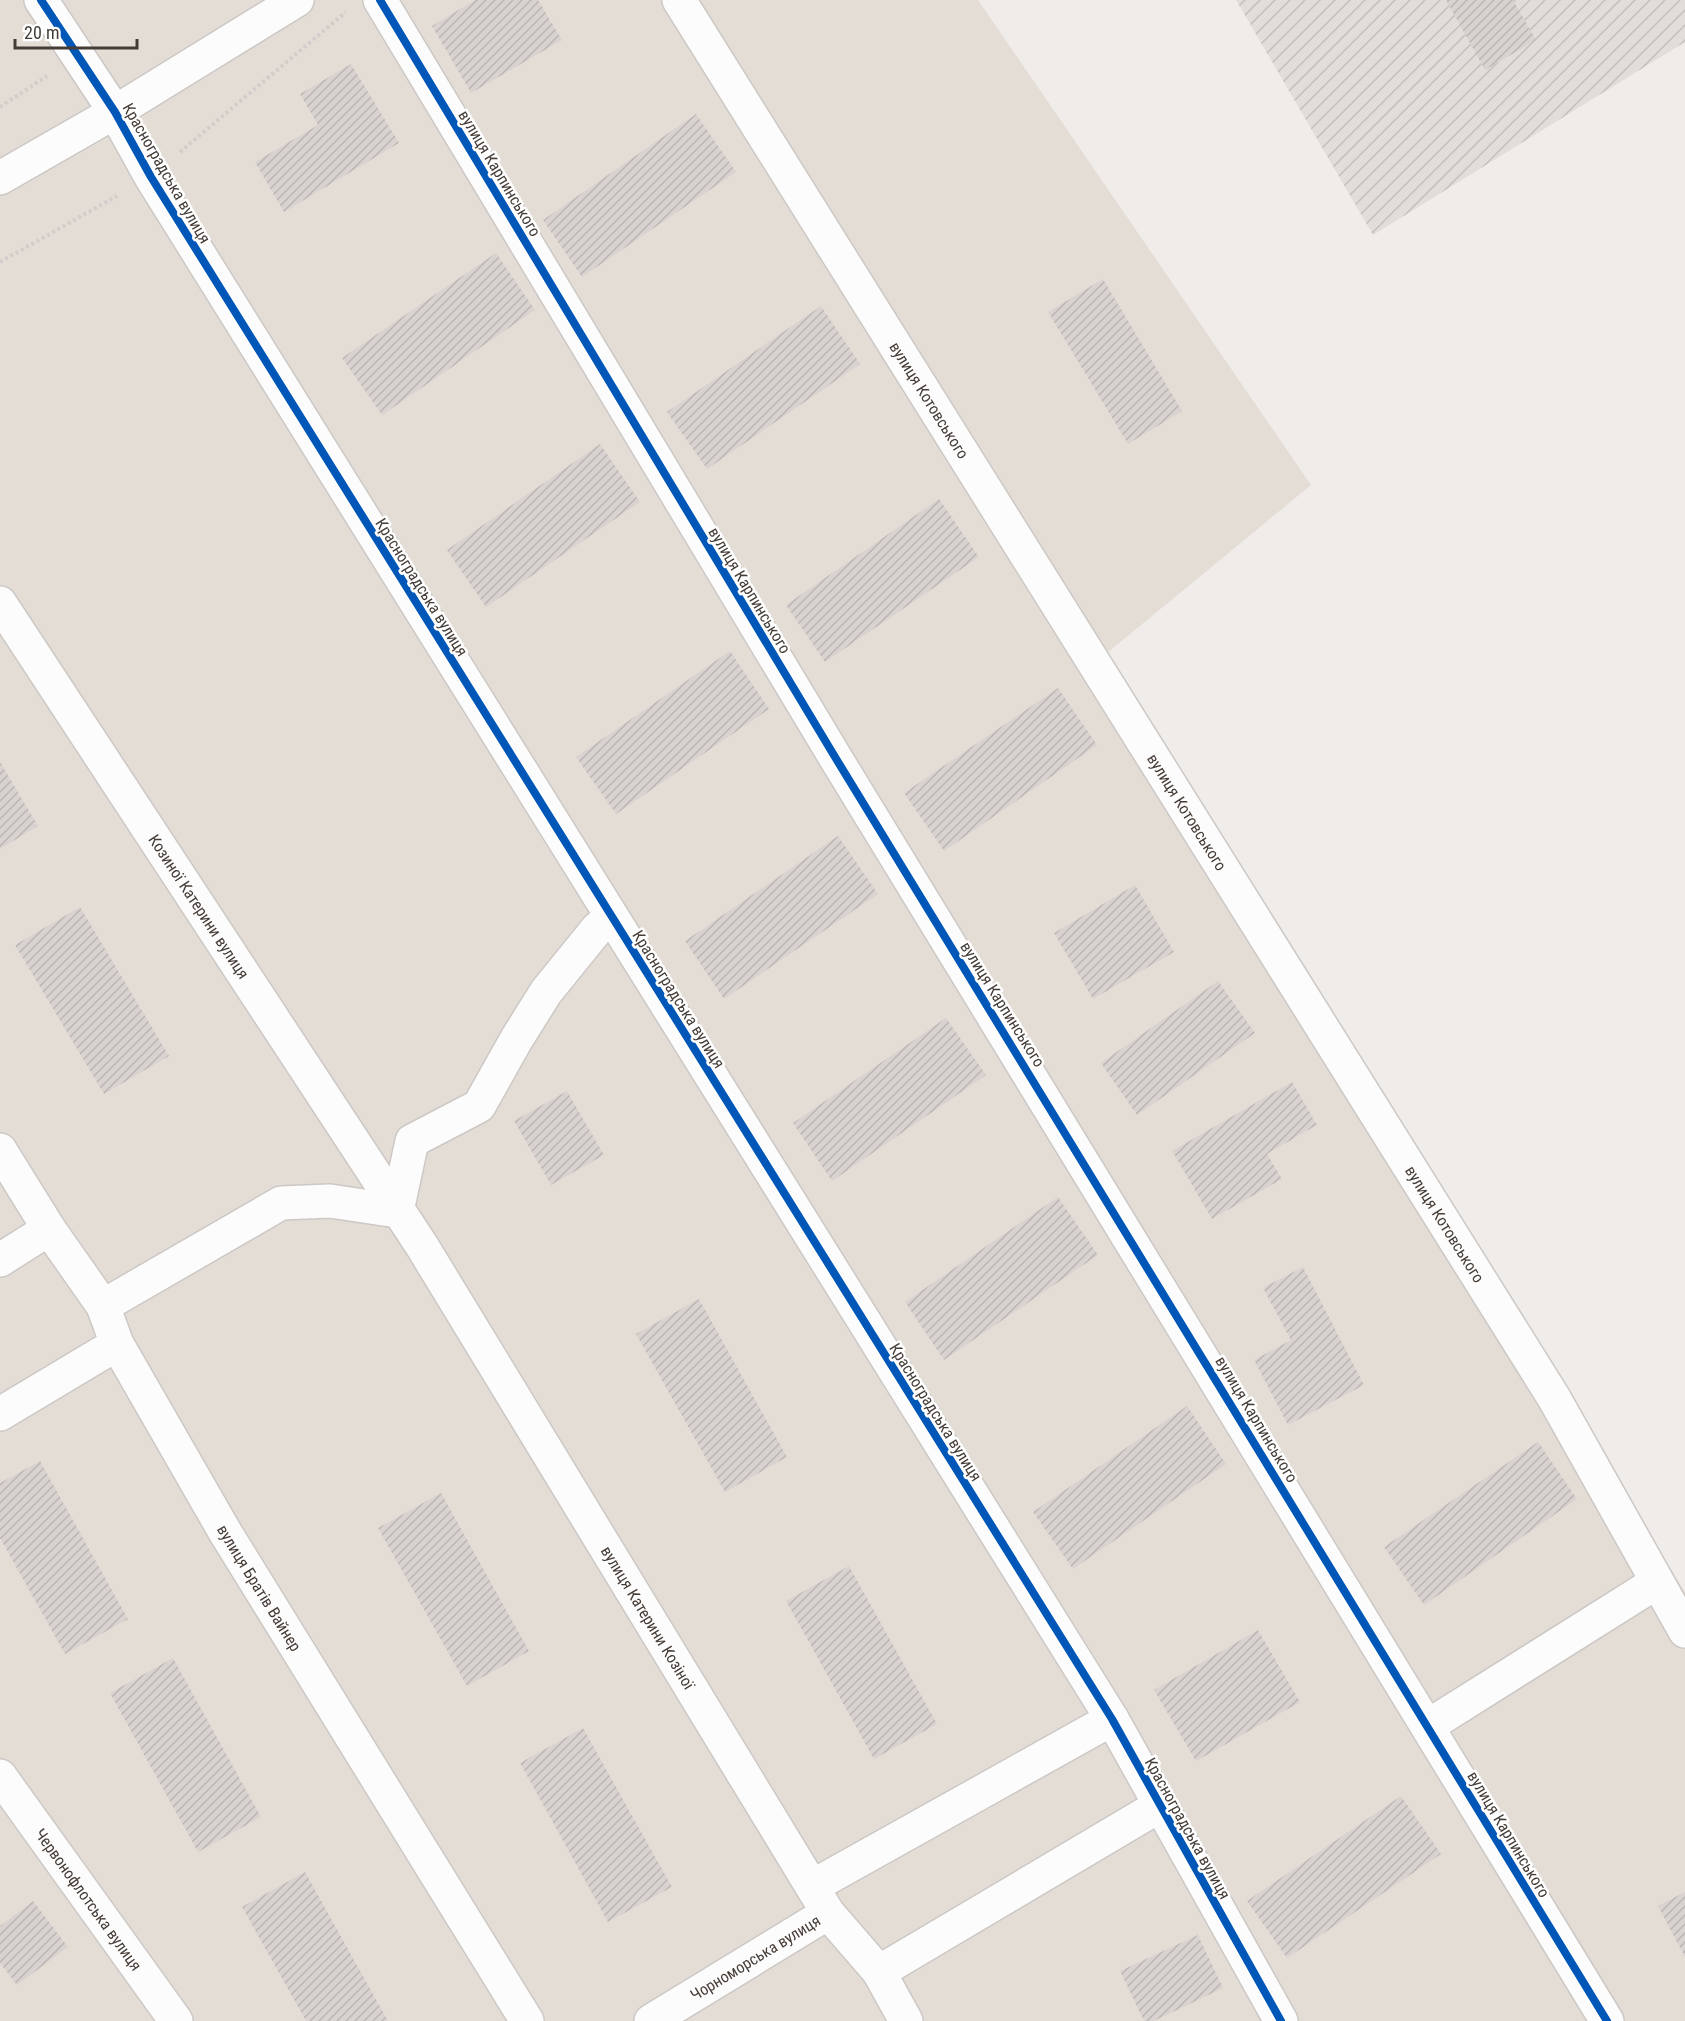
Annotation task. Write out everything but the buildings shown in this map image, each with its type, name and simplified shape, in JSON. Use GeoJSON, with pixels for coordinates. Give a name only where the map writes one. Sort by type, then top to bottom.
{"type":"FeatureCollection","features":[{"type":"Feature","properties":{"kind":"street","name":"Красноградська вулиця"},"geometry":{"type":"LineString","coordinates":[[41,0],[116,112],[151,177],[1112,1719],[1281,2021]]}},
{"type":"Feature","properties":{"kind":"street"},"geometry":{"type":"LineString","coordinates":[[0,178],[116,112],[297,0]]}},
{"type":"Feature","properties":{"kind":"street","name":"вулиця Котовського"},"geometry":{"type":"LineString","coordinates":[[679,0],[1554,1398],[1685,1631]]}},
{"type":"Feature","properties":{"kind":"street","name":"вулиця Карпинського"},"geometry":{"type":"LineString","coordinates":[[366,4],[835,757],[1607,2021]]}},
{"type":"Feature","properties":{"kind":"street","name":"Козиної Катерини вулиця"},"geometry":{"type":"LineString","coordinates":[[0,603],[397,1211]]}},
{"type":"Feature","properties":{"kind":"street"},"geometry":{"type":"LineString","coordinates":[[103,1306],[281,1203],[330,1201],[397,1211],[412,1141],[479,1106],[546,992],[597,929],[611,916]]}},
{"type":"Feature","properties":{"kind":"street","name":"вулиця Братів Вайнер"},"geometry":{"type":"LineString","coordinates":[[0,1150],[49,1229],[103,1306],[117,1344],[225,1532],[526,2021]]}},
{"type":"Feature","properties":{"kind":"street","name":"вулиця Катерини Козіної"},"geometry":{"type":"LineString","coordinates":[[397,1211],[422,1246],[820,1900],[879,1972],[906,2021]]}},
{"type":"Feature","properties":{"kind":"street"},"geometry":{"type":"LineString","coordinates":[[0,1260],[49,1229]]}},
{"type":"Feature","properties":{"kind":"street"},"geometry":{"type":"LineString","coordinates":[[0,1414],[117,1344]]}},
{"type":"Feature","properties":{"kind":"street"},"geometry":{"type":"LineString","coordinates":[[1428,1726],[1657,1582]]}},
{"type":"Feature","properties":{"kind":"street","name":"Чорноморська вулиця"},"geometry":{"type":"LineString","coordinates":[[651,2021],[820,1900],[1112,1719]]}},
{"type":"Feature","properties":{"kind":"street","name":"Червонофлотська вулиця"},"geometry":{"type":"LineString","coordinates":[[0,1776],[177,2021]]}},
{"type":"Feature","properties":{"kind":"street"},"geometry":{"type":"LineString","coordinates":[[879,1972],[1159,1806]]}},
{"type":"Feature","properties":{"kind":"path"},"geometry":{"type":"LineString","coordinates":[[0,262],[151,177],[366,4]]}},
{"type":"Feature","properties":{"kind":"path"},"geometry":{"type":"LineString","coordinates":[[0,107],[79,56]]}},
{"type":"Feature","properties":{"kind":"shaded area"},"geometry":{"type":"Polygon","coordinates":[[[0,0],[978,0],[1311,485],[1101,658],[1685,1592],[1685,2021],[0,2021],[0,0]]]}},
{"type":"Feature","properties":{"kind":"shaded area"},"geometry":{"type":"Polygon","coordinates":[[[1236,0],[1685,0],[1685,42],[1373,235],[1236,0]]]}},
{"type":"Feature","properties":{"kind":"cycle path"},"geometry":{"type":"LineString","coordinates":[[41,0],[115,112],[151,177],[1112,1719],[1281,2021]]}},
{"type":"Feature","properties":{"kind":"cycle path"},"geometry":{"type":"LineString","coordinates":[[380,0],[835,757],[1607,2021]]}}]}
